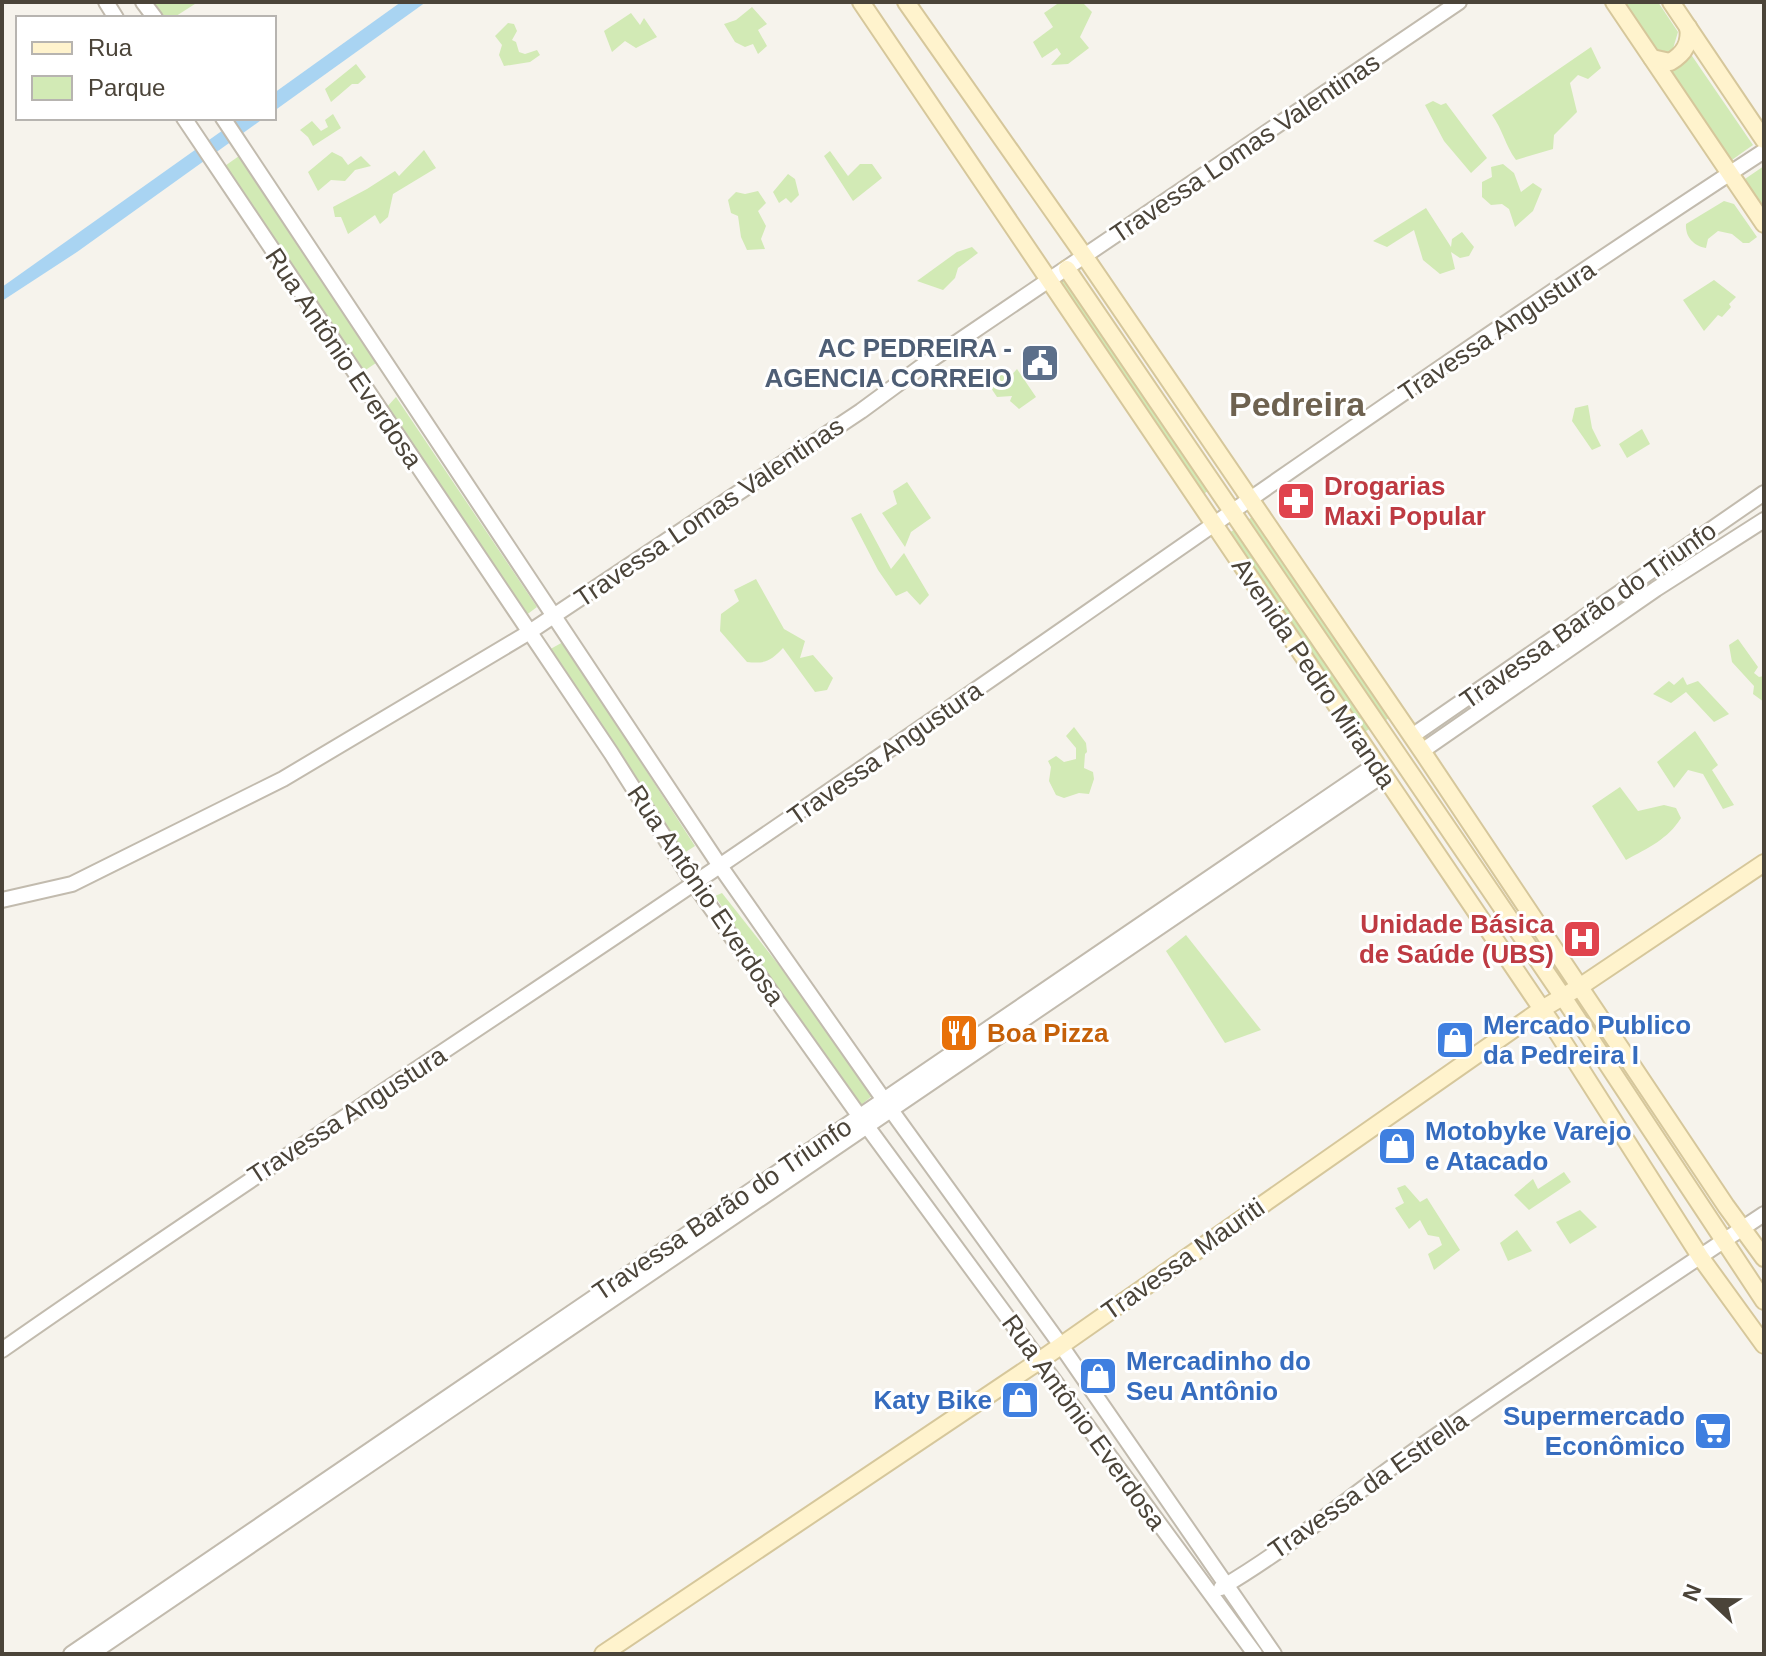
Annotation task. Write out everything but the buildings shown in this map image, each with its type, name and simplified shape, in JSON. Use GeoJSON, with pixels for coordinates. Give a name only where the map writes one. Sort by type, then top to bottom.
{"type":"FeatureCollection","features":[{"type":"Feature","properties":{"kind":"main road","name":"Avenida Pedro Miranda"},"geometry":{"type":"LineString","coordinates":[[861,2],[1542,1009],[1701,1258],[1764,1345]]}},
{"type":"Feature","properties":{"kind":"main road","name":"Avenida Pedro Miranda"},"geometry":{"type":"LineString","coordinates":[[906,2],[1085,257],[1764,1258]]}},
{"type":"Feature","properties":{"kind":"main road"},"geometry":{"type":"LineString","coordinates":[[1614,2],[1764,224]]}},
{"type":"Feature","properties":{"kind":"main road"},"geometry":{"type":"LineString","coordinates":[[1671,2],[1764,140]]}},
{"type":"Feature","properties":{"kind":"main road"},"geometry":{"type":"LineString","coordinates":[[1652,58],[1670,62],[1678,58],[1687,45],[1688,27]]}},
{"type":"Feature","properties":{"kind":"main road","name":"Avenida Pedro Miranda"},"geometry":{"type":"LineString","coordinates":[[1067,269],[1563,997],[1764,1301]]}},
{"type":"Feature","properties":{"kind":"main road","name":"Travessa Mauriti"},"geometry":{"type":"LineString","coordinates":[[603,1654],[1039,1361],[1542,1009],[1764,863]]}},
{"type":"Feature","properties":{"kind":"street","name":"Travessa Lomas Valentinas"},"geometry":{"type":"LineString","coordinates":[[2,900],[72,884],[283,779],[528,633],[861,411],[925,364],[1459,2]]}},
{"type":"Feature","properties":{"kind":"street","name":"Rua Antônio Everdosa"},"geometry":{"type":"LineString","coordinates":[[185,120],[611,753],[694,884],[863,1121],[1255,1654]]}},
{"type":"Feature","properties":{"kind":"street","name":"Rua Antônio Everdosa"},"geometry":{"type":"LineString","coordinates":[[225,121],[720,866],[887,1105],[1060,1344],[1274,1654]]}},
{"type":"Feature","properties":{"kind":"street","name":"Travessa Angustura"},"geometry":{"type":"LineString","coordinates":[[2,1350],[234,1189],[694,884],[1232,511],[1764,151]]}},
{"type":"Feature","properties":{"kind":"street","name":"Travessa Barão do Triunfo"},"geometry":{"type":"LineString","coordinates":[[1412,736],[1764,493]]}},
{"type":"Feature","properties":{"kind":"street","name":"Travessa Barão do Triunfo"},"geometry":{"type":"LineString","coordinates":[[1422,751],[1656,589],[1764,520]]}},
{"type":"Feature","properties":{"kind":"street","name":"Travessa Barão do Triunfo"},"geometry":{"type":"LineString","coordinates":[[71,1654],[331,1483],[1379,770]]}},
{"type":"Feature","properties":{"kind":"street","name":"Travessa da Estrella"},"geometry":{"type":"LineString","coordinates":[[1210,1594],[1349,1501],[1543,1361],[1764,1214]]}},
{"type":"Feature","properties":{"kind":"street"},"geometry":{"type":"LineString","coordinates":[[1063,1392],[1069,1379],[1076,1376],[1083,1378]]}},
{"type":"Feature","properties":{"kind":"street","name":"Travessa Barão do Triunfo"},"geometry":{"type":"LineString","coordinates":[[91,1654],[331,1483]]}},
{"type":"Feature","properties":{"kind":"green space"},"geometry":{"type":"Polygon","coordinates":[[[153,2],[198,2],[176,16],[160,16],[153,2]]]}},
{"type":"Feature","properties":{"kind":"green space"},"geometry":{"type":"Polygon","coordinates":[[[1060,2],[1082,2],[1092,12],[1080,37],[1089,48],[1068,64],[1051,65],[1061,54],[1057,48],[1042,58],[1033,42],[1053,27],[1044,13],[1060,2]]]}},
{"type":"Feature","properties":{"kind":"green space"},"geometry":{"type":"Polygon","coordinates":[[[1621,2],[1658,2],[1678,32],[1672,52],[1663,56],[1657,53],[1621,2]]]}},
{"type":"Feature","properties":{"kind":"green space"},"geometry":{"type":"Polygon","coordinates":[[[752,7],[767,24],[758,30],[767,46],[758,54],[753,44],[745,47],[735,42],[724,24],[736,20],[752,7]]]}},
{"type":"Feature","properties":{"kind":"green space"},"geometry":{"type":"Polygon","coordinates":[[[631,13],[640,25],[644,18],[657,37],[636,48],[625,41],[612,52],[604,31],[631,13]]]}},
{"type":"Feature","properties":{"kind":"green space"},"geometry":{"type":"Polygon","coordinates":[[[508,23],[514,24],[517,31],[512,40],[516,42],[519,52],[525,54],[537,50],[540,55],[530,62],[504,66],[499,55],[502,45],[495,36],[508,23]]]}},
{"type":"Feature","properties":{"kind":"green space"},"geometry":{"type":"Polygon","coordinates":[[[1591,47],[1601,68],[1588,79],[1578,75],[1570,83],[1577,112],[1554,135],[1553,149],[1516,160],[1492,115],[1591,47]]]}},
{"type":"Feature","properties":{"kind":"green space"},"geometry":{"type":"Polygon","coordinates":[[[1690,53],[1753,145],[1729,162],[1665,68],[1690,53]]]}},
{"type":"Feature","properties":{"kind":"green space"},"geometry":{"type":"Polygon","coordinates":[[[356,64],[366,77],[358,84],[352,84],[331,102],[325,89],[356,64]]]}},
{"type":"Feature","properties":{"kind":"green space"},"geometry":{"type":"Polygon","coordinates":[[[1433,101],[1441,105],[1446,103],[1487,158],[1471,173],[1444,141],[1425,105],[1433,101]]]}},
{"type":"Feature","properties":{"kind":"green space"},"geometry":{"type":"Polygon","coordinates":[[[333,114],[341,128],[313,146],[300,130],[312,121],[321,131],[328,127],[325,120],[333,114]]]}},
{"type":"Feature","properties":{"kind":"green space"},"geometry":{"type":"Polygon","coordinates":[[[424,150],[436,168],[393,194],[388,217],[380,224],[375,215],[348,234],[341,217],[335,217],[333,207],[395,171],[399,176],[424,150]]]}},
{"type":"Feature","properties":{"kind":"green space"},"geometry":{"type":"Polygon","coordinates":[[[830,151],[848,176],[860,164],[872,164],[882,178],[853,201],[824,156],[830,151]]]}},
{"type":"Feature","properties":{"kind":"green space"},"geometry":{"type":"Polygon","coordinates":[[[332,152],[342,157],[348,165],[361,156],[371,166],[355,170],[345,181],[331,180],[318,191],[308,172],[332,152]]]}},
{"type":"Feature","properties":{"kind":"green space"},"geometry":{"type":"Polygon","coordinates":[[[239,156],[376,363],[361,373],[222,168],[239,156]]]}},
{"type":"Feature","properties":{"kind":"green space"},"geometry":{"type":"Polygon","coordinates":[[[1503,164],[1514,173],[1521,192],[1533,183],[1542,189],[1533,211],[1515,227],[1509,209],[1502,204],[1491,205],[1482,197],[1482,182],[1492,177],[1491,167],[1503,164]]]}},
{"type":"Feature","properties":{"kind":"green space"},"geometry":{"type":"Polygon","coordinates":[[[1764,166],[1764,217],[1742,181],[1764,166]]]}},
{"type":"Feature","properties":{"kind":"green space"},"geometry":{"type":"Polygon","coordinates":[[[788,174],[795,179],[799,195],[791,203],[786,198],[779,203],[773,192],[788,174]]]}},
{"type":"Feature","properties":{"kind":"green space"},"geometry":{"type":"Polygon","coordinates":[[[758,191],[766,203],[758,211],[766,226],[761,239],[765,249],[747,250],[741,237],[738,216],[731,213],[728,200],[736,192],[745,194],[758,191]]]}},
{"type":"Feature","properties":{"kind":"green space"},"geometry":{"type":"Polygon","coordinates":[[[1724,201],[1734,204],[1757,237],[1743,243],[1732,234],[1718,231],[1708,239],[1706,248],[1694,243],[1687,233],[1686,224],[1724,201]]]}},
{"type":"Feature","properties":{"kind":"green space"},"geometry":{"type":"Polygon","coordinates":[[[1426,208],[1451,247],[1452,239],[1462,232],[1474,247],[1469,256],[1460,258],[1451,252],[1455,269],[1440,274],[1423,260],[1414,230],[1387,247],[1373,241],[1426,208]]]}},
{"type":"Feature","properties":{"kind":"green space"},"geometry":{"type":"Polygon","coordinates":[[[972,247],[978,253],[958,268],[955,278],[943,290],[917,281],[957,252],[972,247]]]}},
{"type":"Feature","properties":{"kind":"green space"},"geometry":{"type":"Polygon","coordinates":[[[1067,276],[1211,489],[1202,495],[1057,282],[1067,276]]]}},
{"type":"Feature","properties":{"kind":"green space"},"geometry":{"type":"Polygon","coordinates":[[[1714,280],[1736,297],[1722,317],[1718,315],[1704,331],[1683,300],[1714,280]]]}},
{"type":"Feature","properties":{"kind":"green space"},"geometry":{"type":"Polygon","coordinates":[[[1017,369],[1036,397],[1019,409],[1010,401],[1012,396],[997,397],[991,388],[993,377],[1000,372],[1008,379],[1017,369]]]}},
{"type":"Feature","properties":{"kind":"green space"},"geometry":{"type":"Polygon","coordinates":[[[396,397],[537,607],[525,616],[386,408],[396,397]]]}},
{"type":"Feature","properties":{"kind":"green space"},"geometry":{"type":"Polygon","coordinates":[[[1588,405],[1592,428],[1601,446],[1592,450],[1572,421],[1575,408],[1588,405]]]}},
{"type":"Feature","properties":{"kind":"green space"},"geometry":{"type":"Polygon","coordinates":[[[1642,429],[1650,444],[1627,458],[1619,444],[1642,429]]]}},
{"type":"Feature","properties":{"kind":"green space"},"geometry":{"type":"Polygon","coordinates":[[[907,482],[931,518],[911,532],[905,547],[882,513],[897,504],[893,491],[907,482]]]}},
{"type":"Feature","properties":{"kind":"green space"},"geometry":{"type":"Polygon","coordinates":[[[861,513],[891,569],[904,553],[929,595],[920,605],[907,591],[896,596],[878,570],[851,518],[861,513]]]}},
{"type":"Feature","properties":{"kind":"green space"},"geometry":{"type":"Polygon","coordinates":[[[1255,515],[1393,715],[1382,723],[1245,522],[1255,515]]]}},
{"type":"Feature","properties":{"kind":"green space"},"geometry":{"type":"Polygon","coordinates":[[[1238,527],[1374,726],[1360,735],[1226,535],[1238,527]]]}},
{"type":"Feature","properties":{"kind":"green space"},"geometry":{"type":"Polygon","coordinates":[[[756,579],[784,629],[805,641],[800,658],[813,655],[833,678],[827,690],[815,692],[783,648],[767,661],[747,662],[720,631],[721,614],[739,601],[734,590],[756,579]]]}},
{"type":"Feature","properties":{"kind":"green space"},"geometry":{"type":"Polygon","coordinates":[[[1738,639],[1758,667],[1754,673],[1764,676],[1764,702],[1753,694],[1754,686],[1732,662],[1729,645],[1738,639]]]}},
{"type":"Feature","properties":{"kind":"green space"},"geometry":{"type":"Polygon","coordinates":[[[563,642],[695,846],[684,853],[547,651],[563,642]]]}},
{"type":"Feature","properties":{"kind":"green space"},"geometry":{"type":"Polygon","coordinates":[[[1683,677],[1687,685],[1698,681],[1729,714],[1714,722],[1686,692],[1671,703],[1653,694],[1669,681],[1674,685],[1683,677]]]}},
{"type":"Feature","properties":{"kind":"green space"},"geometry":{"type":"Polygon","coordinates":[[[1074,727],[1086,743],[1084,768],[1093,772],[1094,779],[1089,794],[1079,793],[1064,798],[1056,795],[1049,781],[1051,767],[1048,761],[1056,756],[1064,762],[1076,759],[1076,748],[1066,736],[1074,727]]]}},
{"type":"Feature","properties":{"kind":"green space"},"geometry":{"type":"Polygon","coordinates":[[[1695,731],[1718,765],[1712,770],[1734,805],[1723,809],[1703,774],[1688,770],[1674,788],[1657,762],[1695,731]]]}},
{"type":"Feature","properties":{"kind":"green space"},"geometry":{"type":"Polygon","coordinates":[[[1620,787],[1638,811],[1664,805],[1676,808],[1681,818],[1664,837],[1626,860],[1592,806],[1620,787]]]}},
{"type":"Feature","properties":{"kind":"green space"},"geometry":{"type":"Polygon","coordinates":[[[722,893],[878,1091],[855,1110],[715,896],[722,893]]]}},
{"type":"Feature","properties":{"kind":"green space"},"geometry":{"type":"Polygon","coordinates":[[[1186,935],[1261,1030],[1225,1043],[1166,951],[1186,935]]]}},
{"type":"Feature","properties":{"kind":"green space"},"geometry":{"type":"Polygon","coordinates":[[[1564,1172],[1571,1182],[1529,1210],[1514,1195],[1533,1179],[1538,1189],[1564,1172]]]}},
{"type":"Feature","properties":{"kind":"green space"},"geometry":{"type":"Polygon","coordinates":[[[1405,1185],[1420,1202],[1427,1198],[1460,1250],[1434,1270],[1428,1254],[1442,1245],[1439,1237],[1428,1235],[1420,1220],[1409,1229],[1395,1208],[1404,1203],[1397,1188],[1405,1185]]]}},
{"type":"Feature","properties":{"kind":"green space"},"geometry":{"type":"Polygon","coordinates":[[[1580,1210],[1597,1227],[1570,1244],[1556,1222],[1580,1210]]]}},
{"type":"Feature","properties":{"kind":"green space"},"geometry":{"type":"Polygon","coordinates":[[[1517,1230],[1532,1251],[1508,1261],[1500,1243],[1517,1230]]]}},
{"type":"Feature","properties":{"kind":"water"},"geometry":{"type":"Polygon","coordinates":[[[401,2],[426,2],[276,110],[276,92],[401,2]]]}},
{"type":"Feature","properties":{"kind":"water"},"geometry":{"type":"Polygon","coordinates":[[[237,120],[261,120],[77,252],[2,301],[2,287],[237,120]]]}},
{"type":"Feature","properties":{"kind":"place","name":"AC PEDREIRA - AGENCIA CORREIO"},"geometry":{"type":"Point","coordinates":[1040,363]}},
{"type":"Feature","properties":{"kind":"place","name":"Drogarias Maxi Popular"},"geometry":{"type":"Point","coordinates":[1296,501]}},
{"type":"Feature","properties":{"kind":"place","name":"Unidade Básica de Saúde (UBS)"},"geometry":{"type":"Point","coordinates":[1582,939]}},
{"type":"Feature","properties":{"kind":"place","name":"Boa Pizza"},"geometry":{"type":"Point","coordinates":[959,1033]}},
{"type":"Feature","properties":{"kind":"place","name":"Mercado Publico da Pedreira I"},"geometry":{"type":"Point","coordinates":[1455,1040]}},
{"type":"Feature","properties":{"kind":"place","name":"Motobyke Varejo e Atacado"},"geometry":{"type":"Point","coordinates":[1397,1146]}},
{"type":"Feature","properties":{"kind":"place","name":"Mercadinho do Seu Antônio"},"geometry":{"type":"Point","coordinates":[1098,1376]}},
{"type":"Feature","properties":{"kind":"place","name":"Katy Bike"},"geometry":{"type":"Point","coordinates":[1020,1400]}},
{"type":"Feature","properties":{"kind":"place","name":"Supermercado Econômico"},"geometry":{"type":"Point","coordinates":[1713,1431]}},
{"type":"Feature","properties":{"kind":"district","name":"Pedreira"},"geometry":{"type":"Point","coordinates":[1297,404]}}]}
